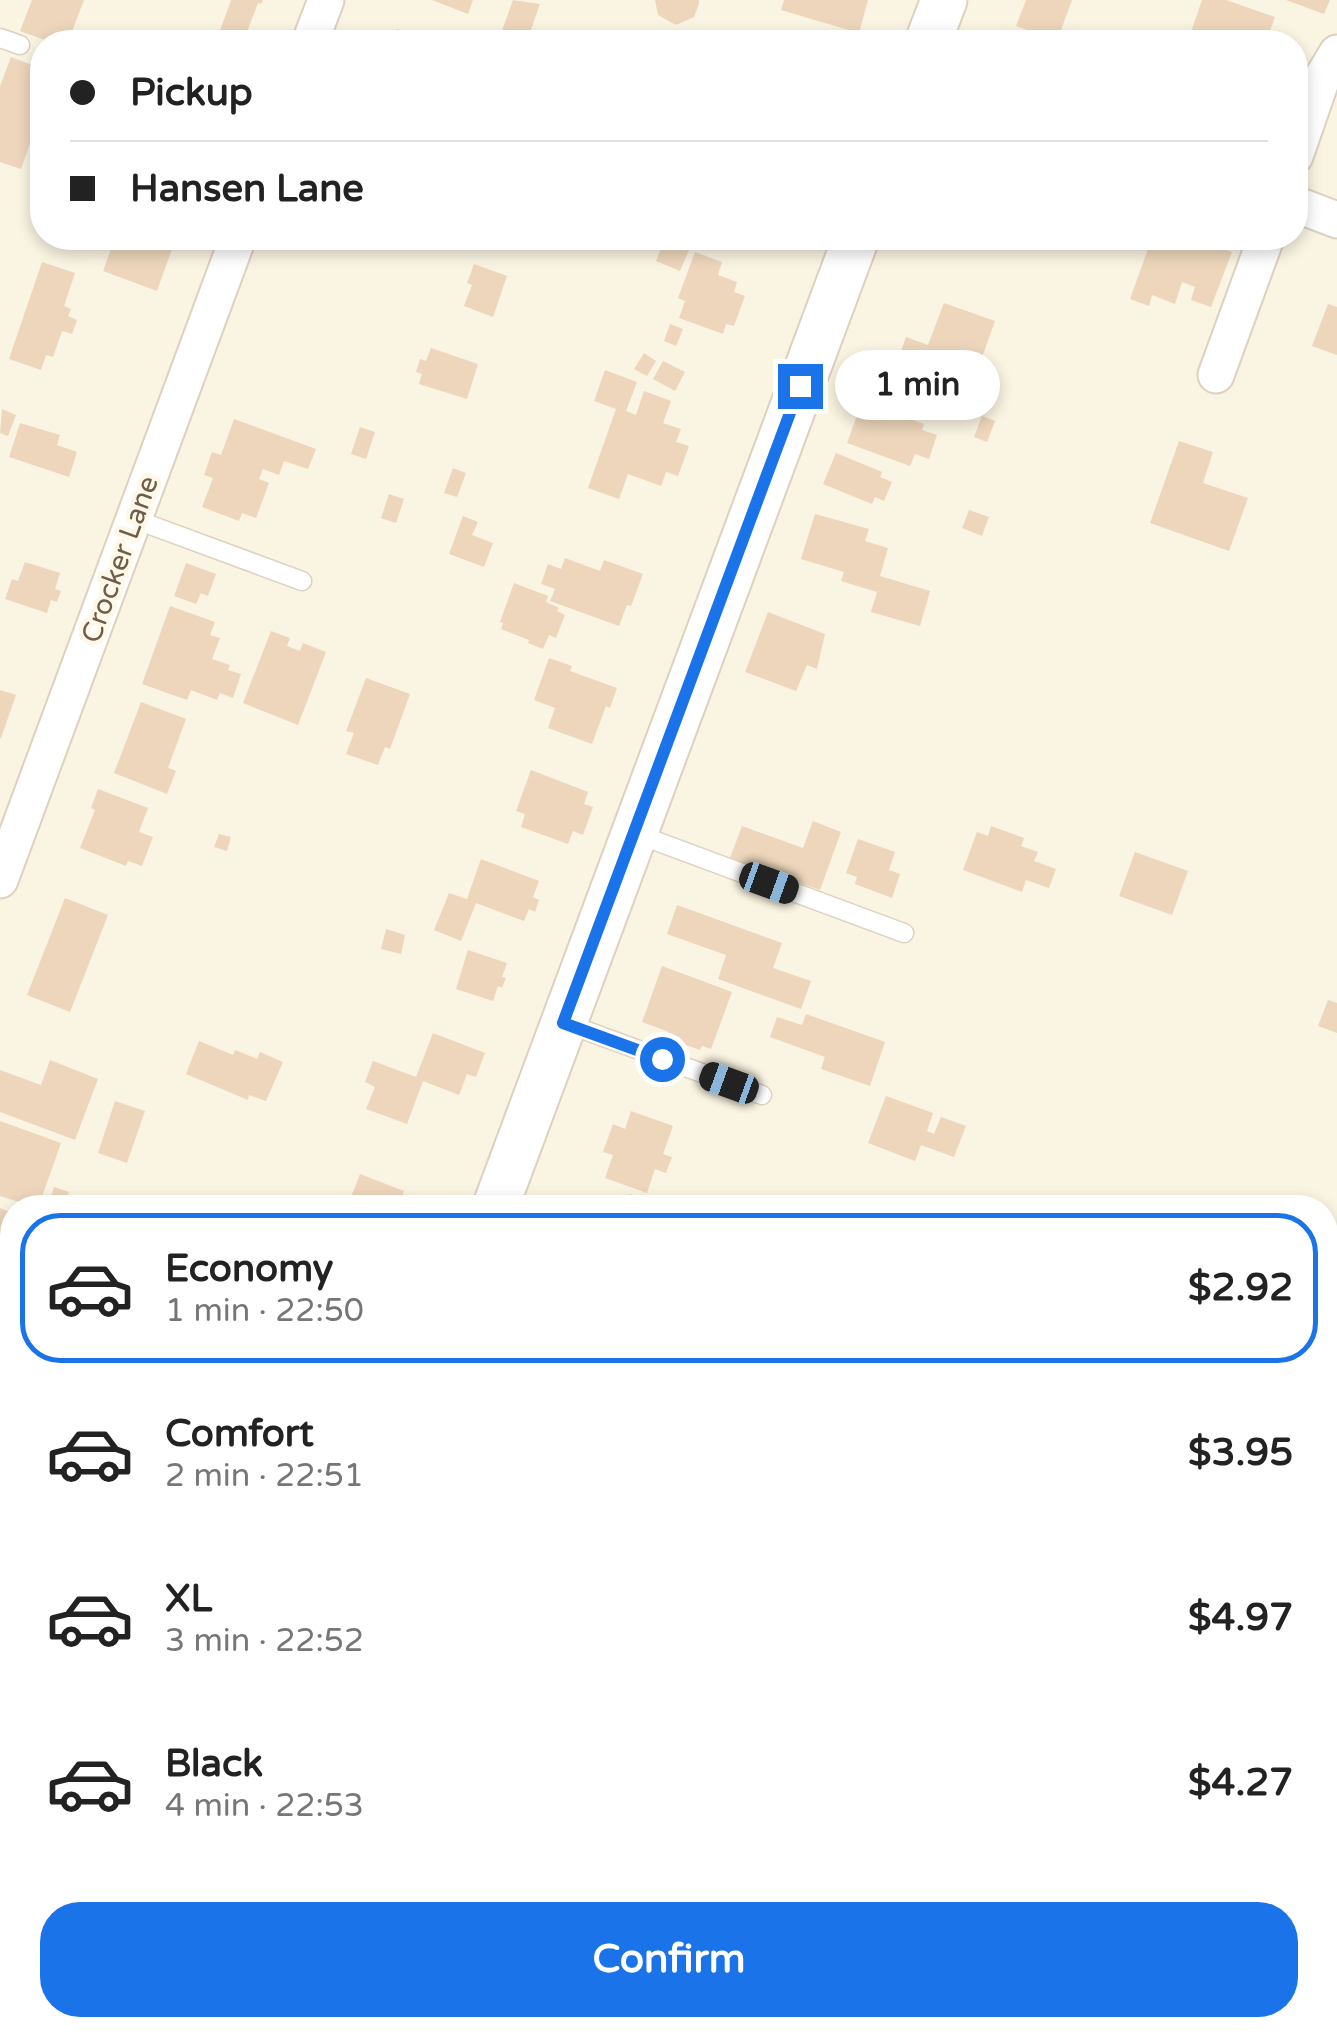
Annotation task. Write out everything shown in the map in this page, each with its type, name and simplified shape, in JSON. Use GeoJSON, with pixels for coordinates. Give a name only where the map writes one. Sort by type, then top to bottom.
{"type":"FeatureCollection","features":[{"type":"Feature","properties":{"kind":"street"},"geometry":{"type":"LineString","coordinates":[[315,30],[326,0]]}},
{"type":"Feature","properties":{"kind":"street"},"geometry":{"type":"LineString","coordinates":[[933,30],[944,0]]}},
{"type":"Feature","properties":{"kind":"street"},"geometry":{"type":"LineString","coordinates":[[1308,118],[1322,78],[1337,54]]}},
{"type":"Feature","properties":{"kind":"street"},"geometry":{"type":"LineString","coordinates":[[1308,209],[1337,220]]}},
{"type":"Feature","properties":{"kind":"street","name":"Crocker Lane"},"geometry":{"type":"LineString","coordinates":[[0,880],[234,250]]}},
{"type":"Feature","properties":{"kind":"street"},"geometry":{"type":"LineString","coordinates":[[500,1195],[852,250]]}},
{"type":"Feature","properties":{"kind":"street"},"geometry":{"type":"LineString","coordinates":[[1216,376],[1262,250]]}},
{"type":"Feature","properties":{"kind":"lane"},"geometry":{"type":"LineString","coordinates":[[0,38],[20,45]]}},
{"type":"Feature","properties":{"kind":"lane"},"geometry":{"type":"LineString","coordinates":[[134,518],[302,581]]}},
{"type":"Feature","properties":{"kind":"lane"},"geometry":{"type":"LineString","coordinates":[[634,832],[904,933]]}},
{"type":"Feature","properties":{"kind":"lane"},"geometry":{"type":"LineString","coordinates":[[563,1023],[762,1095]]}},
{"type":"Feature","properties":{"kind":"building"},"geometry":{"type":"Polygon","coordinates":[[[32,0],[84,0],[73,30],[30,30],[30,35],[20,31],[32,0]]]}},
{"type":"Feature","properties":{"kind":"building"},"geometry":{"type":"Polygon","coordinates":[[[231,0],[263,0],[258,3],[248,30],[220,30],[231,0]]]}},
{"type":"Feature","properties":{"kind":"building"},"geometry":{"type":"Polygon","coordinates":[[[432,0],[473,0],[468,14],[432,0]]]}},
{"type":"Feature","properties":{"kind":"building"},"geometry":{"type":"Polygon","coordinates":[[[513,0],[540,4],[531,30],[502,30],[513,0]]]}},
{"type":"Feature","properties":{"kind":"building"},"geometry":{"type":"Polygon","coordinates":[[[655,0],[699,0],[699,4],[694,17],[676,25],[658,15],[655,0]]]}},
{"type":"Feature","properties":{"kind":"building"},"geometry":{"type":"Polygon","coordinates":[[[784,0],[868,0],[860,30],[781,10],[784,0]]]}},
{"type":"Feature","properties":{"kind":"building"},"geometry":{"type":"Polygon","coordinates":[[[1026,0],[1072,0],[1061,30],[1027,30],[1016,26],[1026,0]]]}},
{"type":"Feature","properties":{"kind":"building"},"geometry":{"type":"Polygon","coordinates":[[[1202,0],[1226,0],[1275,17],[1270,30],[1192,30],[1202,0]]]}},
{"type":"Feature","properties":{"kind":"building"},"geometry":{"type":"Polygon","coordinates":[[[1286,0],[1330,0],[1324,14],[1286,0]]]}},
{"type":"Feature","properties":{"kind":"building"},"geometry":{"type":"Polygon","coordinates":[[[11,57],[30,64],[30,144],[21,169],[0,162],[0,86],[11,57]]]}},
{"type":"Feature","properties":{"kind":"building"},"geometry":{"type":"Polygon","coordinates":[[[111,250],[172,250],[157,291],[103,271],[111,250]]]}},
{"type":"Feature","properties":{"kind":"building"},"geometry":{"type":"Polygon","coordinates":[[[660,250],[689,250],[680,271],[656,261],[660,250]]]}},
{"type":"Feature","properties":{"kind":"building"},"geometry":{"type":"Polygon","coordinates":[[[1148,250],[1232,252],[1211,307],[1191,300],[1195,287],[1182,282],[1175,304],[1152,295],[1149,306],[1130,299],[1148,250]]]}},
{"type":"Feature","properties":{"kind":"building"},"geometry":{"type":"Polygon","coordinates":[[[695,252],[722,262],[718,275],[737,282],[734,292],[745,296],[734,326],[726,324],[723,334],[679,318],[685,301],[678,298],[695,252]]]}},
{"type":"Feature","properties":{"kind":"building"},"geometry":{"type":"Polygon","coordinates":[[[42,262],[75,273],[64,306],[71,309],[68,316],[77,320],[72,334],[62,331],[53,357],[46,355],[41,370],[9,359],[42,262]]]}},
{"type":"Feature","properties":{"kind":"building"},"geometry":{"type":"Polygon","coordinates":[[[474,264],[507,276],[493,317],[464,306],[474,264]]]}},
{"type":"Feature","properties":{"kind":"building"},"geometry":{"type":"Polygon","coordinates":[[[944,303],[995,321],[970,391],[896,365],[906,337],[928,345],[944,303]]]}},
{"type":"Feature","properties":{"kind":"building"},"geometry":{"type":"Polygon","coordinates":[[[1328,304],[1337,307],[1337,355],[1312,346],[1328,304]]]}},
{"type":"Feature","properties":{"kind":"building"},"geometry":{"type":"Polygon","coordinates":[[[670,324],[683,329],[676,346],[664,341],[670,324]]]}},
{"type":"Feature","properties":{"kind":"building"},"geometry":{"type":"Polygon","coordinates":[[[431,348],[478,364],[467,399],[419,384],[422,374],[416,372],[420,359],[426,361],[431,348]]]}},
{"type":"Feature","properties":{"kind":"building"},"geometry":{"type":"Polygon","coordinates":[[[644,353],[656,361],[647,376],[634,369],[644,353]]]}},
{"type":"Feature","properties":{"kind":"building"},"geometry":{"type":"Polygon","coordinates":[[[663,361],[685,372],[675,391],[653,379],[663,361]]]}},
{"type":"Feature","properties":{"kind":"building"},"geometry":{"type":"Polygon","coordinates":[[[605,370],[637,382],[626,411],[636,415],[644,391],[671,401],[663,423],[681,429],[676,442],[689,446],[678,476],[666,472],[661,486],[628,474],[619,499],[588,488],[616,409],[594,401],[605,370]]]}},
{"type":"Feature","properties":{"kind":"building"},"geometry":{"type":"Polygon","coordinates":[[[862,402],[924,424],[922,430],[937,435],[929,459],[915,454],[910,466],[847,443],[862,402]]]}},
{"type":"Feature","properties":{"kind":"building"},"geometry":{"type":"Polygon","coordinates":[[[2,409],[16,415],[8,436],[0,433],[2,409]]]}},
{"type":"Feature","properties":{"kind":"building"},"geometry":{"type":"Polygon","coordinates":[[[982,416],[995,421],[987,442],[974,437],[982,416]]]}},
{"type":"Feature","properties":{"kind":"building"},"geometry":{"type":"Polygon","coordinates":[[[234,419],[316,449],[308,469],[284,461],[279,475],[263,469],[259,479],[269,483],[256,518],[242,513],[239,521],[202,507],[213,478],[204,475],[212,452],[221,455],[234,419]]]}},
{"type":"Feature","properties":{"kind":"building"},"geometry":{"type":"Polygon","coordinates":[[[20,423],[60,435],[57,445],[77,452],[69,477],[9,457],[20,423]]]}},
{"type":"Feature","properties":{"kind":"building"},"geometry":{"type":"Polygon","coordinates":[[[360,427],[375,432],[366,459],[351,454],[360,427]]]}},
{"type":"Feature","properties":{"kind":"building"},"geometry":{"type":"Polygon","coordinates":[[[1179,441],[1213,452],[1203,483],[1248,498],[1229,551],[1150,523],[1179,441]]]}},
{"type":"Feature","properties":{"kind":"building"},"geometry":{"type":"Polygon","coordinates":[[[836,453],[882,472],[880,477],[892,482],[884,501],[875,497],[872,504],[823,484],[836,453]]]}},
{"type":"Feature","properties":{"kind":"building"},"geometry":{"type":"Polygon","coordinates":[[[453,468],[466,473],[457,497],[444,493],[453,468]]]}},
{"type":"Feature","properties":{"kind":"building"},"geometry":{"type":"Polygon","coordinates":[[[389,494],[404,499],[396,523],[381,518],[389,494]]]}},
{"type":"Feature","properties":{"kind":"building"},"geometry":{"type":"Polygon","coordinates":[[[969,510],[989,517],[982,536],[962,528],[969,510]]]}},
{"type":"Feature","properties":{"kind":"building"},"geometry":{"type":"Polygon","coordinates":[[[815,514],[869,529],[865,541],[888,548],[880,576],[930,591],[920,626],[871,612],[877,592],[841,581],[844,572],[801,559],[815,514]]]}},
{"type":"Feature","properties":{"kind":"building"},"geometry":{"type":"Polygon","coordinates":[[[463,516],[478,522],[472,535],[493,543],[484,567],[449,554],[463,516]]]}},
{"type":"Feature","properties":{"kind":"building"},"geometry":{"type":"Polygon","coordinates":[[[565,558],[600,571],[604,560],[643,574],[619,626],[550,601],[555,589],[541,584],[548,564],[561,569],[565,558]]]}},
{"type":"Feature","properties":{"kind":"building"},"geometry":{"type":"Polygon","coordinates":[[[25,562],[60,573],[55,589],[61,591],[57,602],[51,600],[47,613],[5,599],[12,579],[18,581],[25,562]]]}},
{"type":"Feature","properties":{"kind":"building"},"geometry":{"type":"Polygon","coordinates":[[[186,563],[216,574],[208,596],[201,593],[196,604],[174,596],[186,563]]]}},
{"type":"Feature","properties":{"kind":"building"},"geometry":{"type":"Polygon","coordinates":[[[514,583],[548,596],[546,602],[565,615],[556,638],[549,635],[543,649],[501,629],[514,583]]]}},
{"type":"Feature","properties":{"kind":"building"},"geometry":{"type":"Polygon","coordinates":[[[170,606],[215,622],[210,635],[220,638],[212,659],[241,674],[233,698],[220,693],[217,700],[191,690],[187,700],[142,684],[170,606]]]}},
{"type":"Feature","properties":{"kind":"building"},"geometry":{"type":"Polygon","coordinates":[[[768,612],[825,634],[817,669],[807,665],[796,691],[745,672],[768,612]]]}},
{"type":"Feature","properties":{"kind":"building"},"geometry":{"type":"Polygon","coordinates":[[[271,631],[290,638],[287,646],[300,651],[303,643],[326,652],[298,725],[243,703],[271,631]]]}},
{"type":"Feature","properties":{"kind":"building"},"geometry":{"type":"Polygon","coordinates":[[[549,658],[572,666],[570,671],[617,688],[592,744],[548,728],[555,708],[534,700],[549,658]]]}},
{"type":"Feature","properties":{"kind":"building"},"geometry":{"type":"Polygon","coordinates":[[[366,678],[410,694],[390,749],[385,747],[378,765],[346,754],[354,733],[346,731],[366,678]]]}},
{"type":"Feature","properties":{"kind":"building"},"geometry":{"type":"Polygon","coordinates":[[[0,690],[16,695],[1,738],[0,738],[0,690]]]}},
{"type":"Feature","properties":{"kind":"building"},"geometry":{"type":"Polygon","coordinates":[[[141,702],[186,719],[168,768],[176,771],[167,794],[114,773],[141,702]]]}},
{"type":"Feature","properties":{"kind":"building"},"geometry":{"type":"Polygon","coordinates":[[[531,770],[588,792],[584,804],[593,807],[583,835],[573,831],[568,844],[521,827],[525,814],[516,811],[531,770]]]}},
{"type":"Feature","properties":{"kind":"building"},"geometry":{"type":"Polygon","coordinates":[[[98,789],[148,808],[139,832],[153,837],[142,866],[128,861],[126,866],[80,848],[95,810],[91,808],[98,789]]]}},
{"type":"Feature","properties":{"kind":"building"},"geometry":{"type":"Polygon","coordinates":[[[813,821],[841,832],[820,890],[730,858],[742,826],[803,848],[813,821]]]}},
{"type":"Feature","properties":{"kind":"building"},"geometry":{"type":"Polygon","coordinates":[[[991,826],[1024,838],[1021,846],[1038,852],[1034,861],[1056,869],[1049,888],[1026,880],[1022,892],[963,870],[977,832],[988,836],[991,826]]]}},
{"type":"Feature","properties":{"kind":"building"},"geometry":{"type":"Polygon","coordinates":[[[219,834],[231,837],[227,851],[214,847],[219,834]]]}},
{"type":"Feature","properties":{"kind":"building"},"geometry":{"type":"Polygon","coordinates":[[[858,839],[895,852],[889,870],[900,874],[892,898],[855,884],[857,877],[846,873],[858,839]]]}},
{"type":"Feature","properties":{"kind":"building"},"geometry":{"type":"Polygon","coordinates":[[[1135,852],[1188,871],[1172,915],[1119,896],[1135,852]]]}},
{"type":"Feature","properties":{"kind":"building"},"geometry":{"type":"Polygon","coordinates":[[[481,859],[539,881],[533,897],[539,900],[535,912],[529,909],[524,921],[476,903],[461,941],[434,930],[449,893],[467,899],[481,859]]]}},
{"type":"Feature","properties":{"kind":"building"},"geometry":{"type":"Polygon","coordinates":[[[65,898],[108,915],[70,1012],[27,995],[65,898]]]}},
{"type":"Feature","properties":{"kind":"building"},"geometry":{"type":"Polygon","coordinates":[[[677,905],[782,943],[773,968],[811,981],[801,1009],[718,979],[726,955],[667,934],[677,905]]]}},
{"type":"Feature","properties":{"kind":"building"},"geometry":{"type":"Polygon","coordinates":[[[386,929],[405,935],[401,954],[381,949],[386,929]]]}},
{"type":"Feature","properties":{"kind":"building"},"geometry":{"type":"Polygon","coordinates":[[[468,950],[507,963],[502,977],[506,978],[502,988],[498,986],[493,1001],[456,989],[468,950]]]}},
{"type":"Feature","properties":{"kind":"building"},"geometry":{"type":"Polygon","coordinates":[[[662,966],[732,992],[711,1049],[702,1046],[700,1050],[667,1038],[669,1032],[642,1022],[662,966]]]}},
{"type":"Feature","properties":{"kind":"building"},"geometry":{"type":"Polygon","coordinates":[[[1328,1000],[1337,1003],[1337,1033],[1318,1026],[1328,1000]]]}},
{"type":"Feature","properties":{"kind":"building"},"geometry":{"type":"Polygon","coordinates":[[[806,1014],[885,1042],[870,1086],[821,1069],[825,1057],[770,1037],[777,1017],[802,1025],[806,1014]]]}},
{"type":"Feature","properties":{"kind":"building"},"geometry":{"type":"Polygon","coordinates":[[[433,1033],[485,1053],[476,1077],[467,1074],[459,1095],[423,1081],[407,1124],[366,1109],[375,1087],[365,1082],[373,1061],[416,1077],[433,1033]]]}},
{"type":"Feature","properties":{"kind":"building"},"geometry":{"type":"Polygon","coordinates":[[[199,1041],[233,1055],[235,1050],[257,1059],[260,1052],[283,1062],[266,1101],[249,1095],[248,1100],[186,1074],[199,1041]]]}},
{"type":"Feature","properties":{"kind":"building"},"geometry":{"type":"Polygon","coordinates":[[[50,1060],[98,1079],[75,1140],[0,1112],[0,1070],[41,1085],[50,1060]]]}},
{"type":"Feature","properties":{"kind":"building"},"geometry":{"type":"Polygon","coordinates":[[[886,1096],[933,1113],[927,1131],[934,1134],[941,1117],[966,1126],[954,1157],[921,1145],[915,1161],[868,1143],[886,1096]]]}},
{"type":"Feature","properties":{"kind":"building"},"geometry":{"type":"Polygon","coordinates":[[[115,1101],[145,1111],[127,1163],[98,1153],[115,1101]]]}},
{"type":"Feature","properties":{"kind":"building"},"geometry":{"type":"Polygon","coordinates":[[[631,1111],[673,1126],[663,1154],[672,1157],[666,1173],[655,1169],[647,1193],[605,1178],[613,1155],[603,1152],[613,1124],[625,1129],[631,1111]]]}},
{"type":"Feature","properties":{"kind":"building"},"geometry":{"type":"Polygon","coordinates":[[[0,1121],[61,1143],[43,1195],[0,1195],[0,1121]]]}},
{"type":"Feature","properties":{"kind":"building"},"geometry":{"type":"Polygon","coordinates":[[[360,1174],[404,1191],[403,1195],[352,1195],[360,1174]]]}},
{"type":"Feature","properties":{"kind":"building"},"geometry":{"type":"Polygon","coordinates":[[[54,1187],[69,1192],[68,1195],[51,1195],[54,1187]]]}},
{"type":"Feature","properties":{"kind":"route"},"geometry":{"type":"LineString","coordinates":[[662,1059],[563,1023],[800,386]]}}]}
